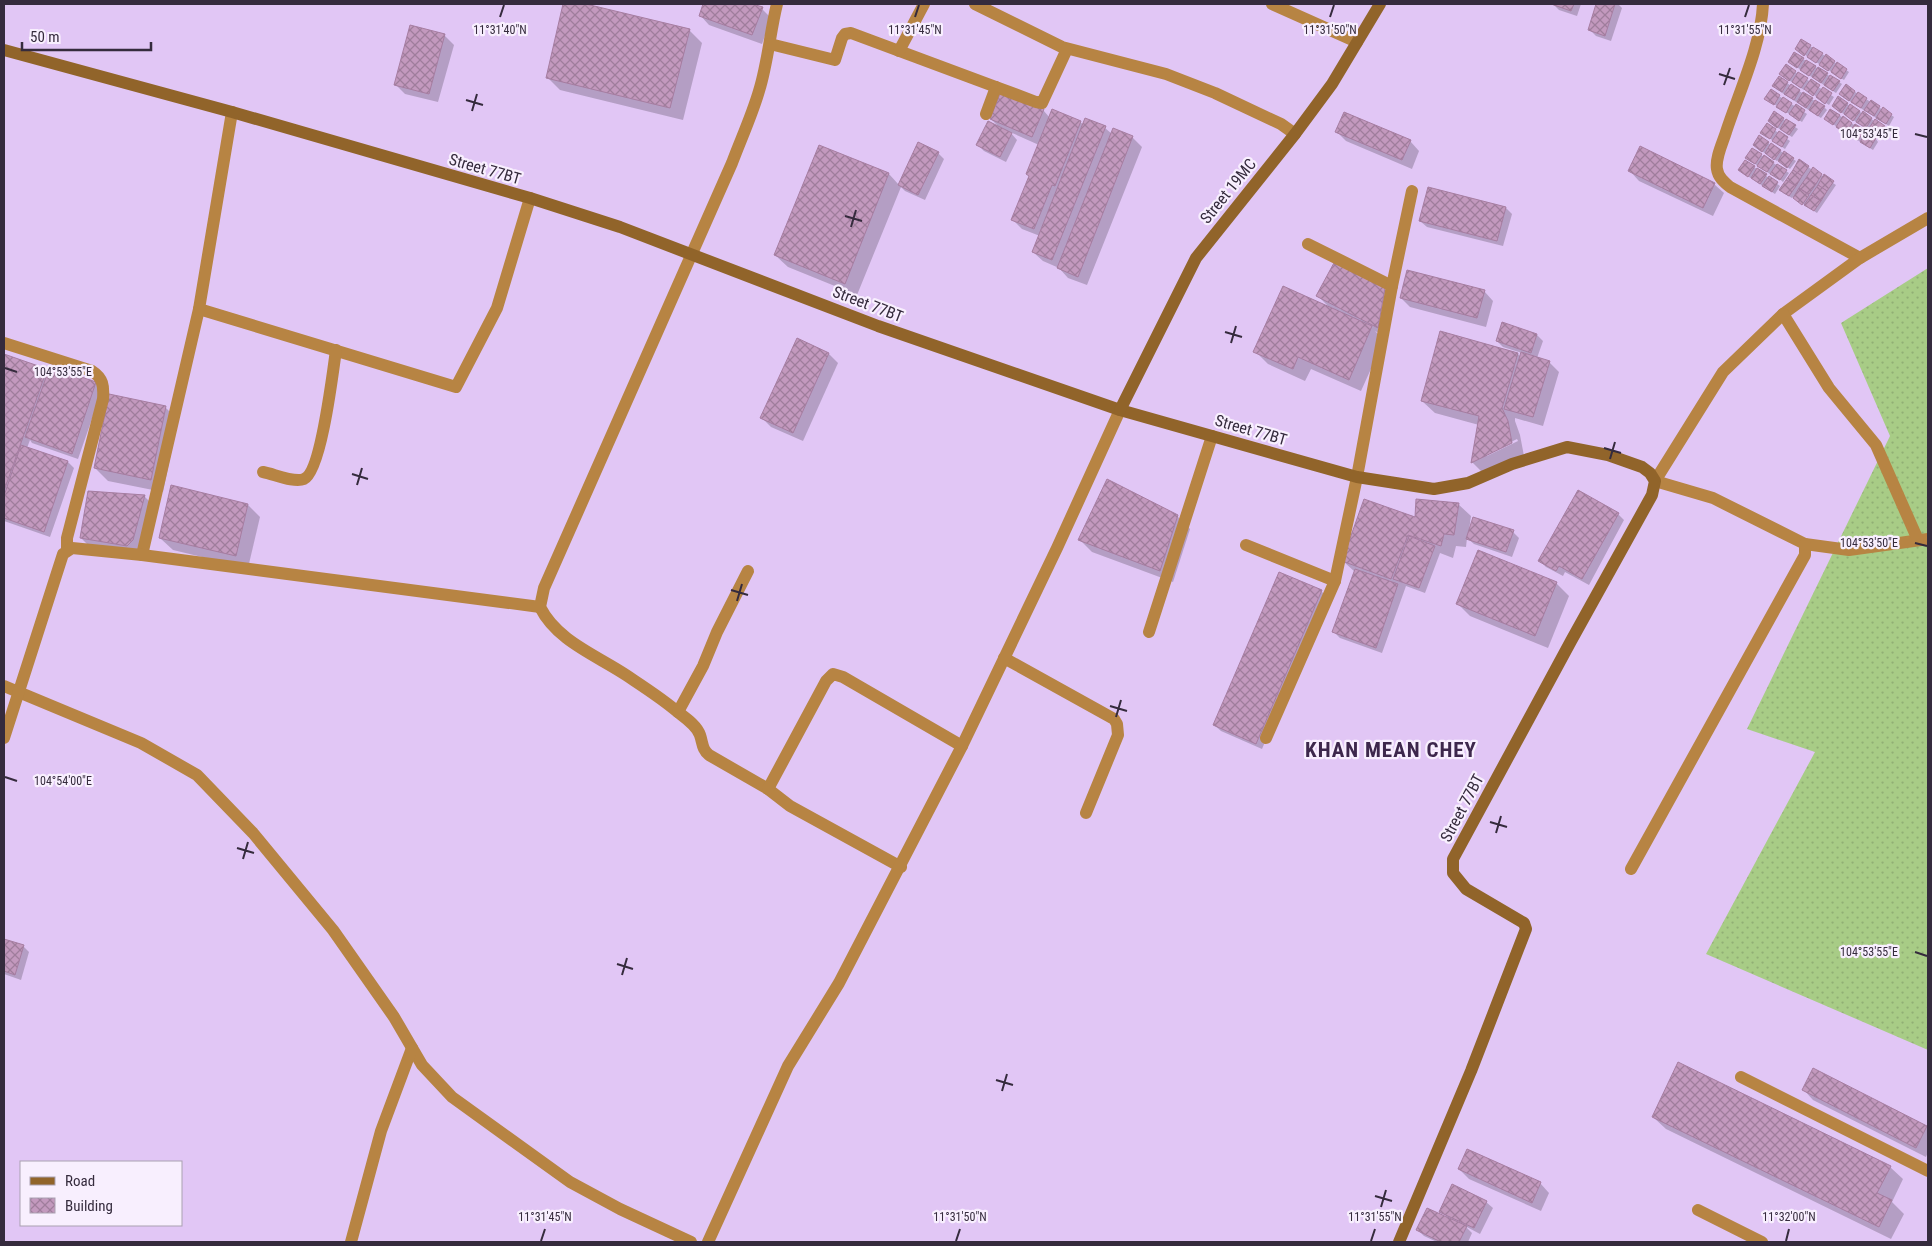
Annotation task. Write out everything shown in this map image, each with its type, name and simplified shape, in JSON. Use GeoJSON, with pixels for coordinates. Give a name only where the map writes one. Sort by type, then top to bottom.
{"type":"FeatureCollection","features":[{"type":"Feature","properties":{"kind":"street"},"geometry":{"type":"LineString","coordinates":[[540,607],[548,579],[732,163],[759,90],[770,44],[776,4]]}},
{"type":"Feature","properties":{"kind":"street"},"geometry":{"type":"LineString","coordinates":[[899,51],[924,4]]}},
{"type":"Feature","properties":{"kind":"street"},"geometry":{"type":"LineString","coordinates":[[975,4],[1067,49],[1166,74],[1215,93],[1281,124],[1295,134]]}},
{"type":"Feature","properties":{"kind":"street"},"geometry":{"type":"LineString","coordinates":[[1272,4],[1357,42]]}},
{"type":"Feature","properties":{"kind":"street","name":"Street 19MC"},"geometry":{"type":"LineString","coordinates":[[1120,410],[1196,258],[1295,134],[1332,84],[1380,4]]}},
{"type":"Feature","properties":{"kind":"street"},"geometry":{"type":"LineString","coordinates":[[1763,4],[1763,16],[1751,60],[1733,110],[1716,169],[1721,180],[1730,187],[1860,258]]}},
{"type":"Feature","properties":{"kind":"street"},"geometry":{"type":"LineString","coordinates":[[770,44],[835,60],[842,38],[846,34],[851,33],[1042,103],[1067,49]]}},
{"type":"Feature","properties":{"kind":"street","name":"Street 77BT"},"geometry":{"type":"LineString","coordinates":[[4,50],[232,112],[530,198],[692,254],[878,326],[1120,410],[1357,477],[1434,488],[1468,483],[1512,464],[1567,448],[1608,455],[1642,467],[1650,473],[1655,482],[1652,496],[1453,859],[1453,873],[1466,889],[1524,923],[1526,929],[1472,1071],[1399,1242]]}},
{"type":"Feature","properties":{"kind":"street"},"geometry":{"type":"LineString","coordinates":[[986,114],[996,87]]}},
{"type":"Feature","properties":{"kind":"street"},"geometry":{"type":"LineString","coordinates":[[142,555],[198,309],[232,112]]}},
{"type":"Feature","properties":{"kind":"street"},"geometry":{"type":"LineString","coordinates":[[1266,738],[1335,581],[1412,191]]}},
{"type":"Feature","properties":{"kind":"street"},"geometry":{"type":"LineString","coordinates":[[198,309],[456,387],[497,308],[530,198]]}},
{"type":"Feature","properties":{"kind":"street"},"geometry":{"type":"LineString","coordinates":[[1783,314],[1829,388],[1876,445],[1923,539],[1849,550],[1805,544],[1713,498],[1655,482],[1723,372],[1783,314],[1860,258],[1928,218]]}},
{"type":"Feature","properties":{"kind":"street"},"geometry":{"type":"LineString","coordinates":[[1308,244],[1392,286]]}},
{"type":"Feature","properties":{"kind":"street"},"geometry":{"type":"LineString","coordinates":[[4,343],[92,371],[102,380],[103,398],[67,538],[67,550]]}},
{"type":"Feature","properties":{"kind":"street"},"geometry":{"type":"LineString","coordinates":[[263,472],[302,480],[309,476],[314,468],[323,430],[336,350]]}},
{"type":"Feature","properties":{"kind":"street"},"geometry":{"type":"LineString","coordinates":[[708,1242],[788,1066],[839,983],[901,867],[962,746],[1057,548],[1120,410]]}},
{"type":"Feature","properties":{"kind":"street"},"geometry":{"type":"LineString","coordinates":[[1149,632],[1212,436]]}},
{"type":"Feature","properties":{"kind":"street"},"geometry":{"type":"LineString","coordinates":[[1631,869],[1805,555],[1805,544]]}},
{"type":"Feature","properties":{"kind":"street"},"geometry":{"type":"LineString","coordinates":[[1246,545],[1335,581]]}},
{"type":"Feature","properties":{"kind":"street"},"geometry":{"type":"LineString","coordinates":[[4,738],[17,691],[63,554],[72,548],[142,555],[540,607],[554,628],[592,656],[626,674],[696,727],[700,734],[703,750],[709,756],[768,790],[790,806],[901,867]]}},
{"type":"Feature","properties":{"kind":"street"},"geometry":{"type":"LineString","coordinates":[[678,712],[703,666],[717,632],[748,571]]}},
{"type":"Feature","properties":{"kind":"street"},"geometry":{"type":"LineString","coordinates":[[1004,658],[1114,719],[1117,724],[1118,735],[1086,812]]}},
{"type":"Feature","properties":{"kind":"street"},"geometry":{"type":"LineString","coordinates":[[768,790],[826,681],[833,674],[843,677],[962,746]]}},
{"type":"Feature","properties":{"kind":"street"},"geometry":{"type":"LineString","coordinates":[[4,686],[142,743],[197,774],[253,833],[333,930],[394,1017],[422,1066],[452,1097],[570,1182],[620,1209],[691,1242]]}},
{"type":"Feature","properties":{"kind":"street"},"geometry":{"type":"LineString","coordinates":[[351,1242],[381,1131],[412,1048]]}},
{"type":"Feature","properties":{"kind":"street"},"geometry":{"type":"LineString","coordinates":[[1741,1077],[1928,1171]]}},
{"type":"Feature","properties":{"kind":"street"},"geometry":{"type":"LineString","coordinates":[[1698,1210],[1762,1242]]}},
{"type":"Feature","properties":{"kind":"green space"},"geometry":{"type":"Polygon","coordinates":[[[1928,268],[1928,1050],[1706,954],[1815,752],[1747,729],[1890,436],[1841,323],[1928,268]]]}},
{"type":"Feature","properties":{"kind":"building"},"geometry":{"type":"Polygon","coordinates":[[[563,4],[586,4],[690,29],[670,108],[546,78],[563,4]]]}},
{"type":"Feature","properties":{"kind":"building"},"geometry":{"type":"Polygon","coordinates":[[[703,4],[752,4],[763,7],[752,35],[699,16],[703,4]]]}},
{"type":"Feature","properties":{"kind":"building"},"geometry":{"type":"Polygon","coordinates":[[[1551,4],[1574,4],[1571,11],[1551,4]]]}},
{"type":"Feature","properties":{"kind":"building"},"geometry":{"type":"Polygon","coordinates":[[[1596,4],[1615,4],[1605,36],[1588,30],[1596,4]]]}},
{"type":"Feature","properties":{"kind":"building"},"geometry":{"type":"Polygon","coordinates":[[[410,25],[445,34],[429,94],[394,85],[410,25]]]}},
{"type":"Feature","properties":{"kind":"building"},"geometry":{"type":"Polygon","coordinates":[[[1801,39],[1811,45],[1804,56],[1795,49],[1801,39]]]}},
{"type":"Feature","properties":{"kind":"building"},"geometry":{"type":"Polygon","coordinates":[[[1813,47],[1823,53],[1816,63],[1807,57],[1813,47]]]}},
{"type":"Feature","properties":{"kind":"building"},"geometry":{"type":"Polygon","coordinates":[[[1794,52],[1804,58],[1797,68],[1788,62],[1794,52]]]}},
{"type":"Feature","properties":{"kind":"building"},"geometry":{"type":"Polygon","coordinates":[[[1826,54],[1835,61],[1828,71],[1819,65],[1826,54]]]}},
{"type":"Feature","properties":{"kind":"building"},"geometry":{"type":"Polygon","coordinates":[[[1806,60],[1816,66],[1809,76],[1800,70],[1806,60]]]}},
{"type":"Feature","properties":{"kind":"building"},"geometry":{"type":"Polygon","coordinates":[[[1837,62],[1847,69],[1841,79],[1831,72],[1837,62]]]}},
{"type":"Feature","properties":{"kind":"building"},"geometry":{"type":"Polygon","coordinates":[[[1786,64],[1796,71],[1789,81],[1779,74],[1786,64]]]}},
{"type":"Feature","properties":{"kind":"building"},"geometry":{"type":"Polygon","coordinates":[[[1818,67],[1828,73],[1821,83],[1812,77],[1818,67]]]}},
{"type":"Feature","properties":{"kind":"building"},"geometry":{"type":"Polygon","coordinates":[[[1798,72],[1808,78],[1801,88],[1792,82],[1798,72]]]}},
{"type":"Feature","properties":{"kind":"building"},"geometry":{"type":"Polygon","coordinates":[[[1830,75],[1840,81],[1833,91],[1824,85],[1830,75]]]}},
{"type":"Feature","properties":{"kind":"building"},"geometry":{"type":"Polygon","coordinates":[[[1779,76],[1788,82],[1782,92],[1772,86],[1779,76]]]}},
{"type":"Feature","properties":{"kind":"building"},"geometry":{"type":"Polygon","coordinates":[[[1811,79],[1820,85],[1813,96],[1804,89],[1811,79]]]}},
{"type":"Feature","properties":{"kind":"building"},"geometry":{"type":"Polygon","coordinates":[[[1791,84],[1800,90],[1794,100],[1784,94],[1791,84]]]}},
{"type":"Feature","properties":{"kind":"building"},"geometry":{"type":"Polygon","coordinates":[[[1846,84],[1855,91],[1849,101],[1839,94],[1846,84]]]}},
{"type":"Feature","properties":{"kind":"building"},"geometry":{"type":"Polygon","coordinates":[[[1823,87],[1832,93],[1825,104],[1816,97],[1823,87]]]}},
{"type":"Feature","properties":{"kind":"building"},"geometry":{"type":"Polygon","coordinates":[[[1771,89],[1780,95],[1774,105],[1764,99],[1771,89]]]}},
{"type":"Feature","properties":{"kind":"building"},"geometry":{"type":"Polygon","coordinates":[[[1001,91],[1044,109],[1032,137],[990,119],[1001,91]]]}},
{"type":"Feature","properties":{"kind":"building"},"geometry":{"type":"Polygon","coordinates":[[[1803,92],[1813,98],[1806,108],[1797,102],[1803,92]]]}},
{"type":"Feature","properties":{"kind":"building"},"geometry":{"type":"Polygon","coordinates":[[[1858,92],[1867,98],[1861,108],[1851,102],[1858,92]]]}},
{"type":"Feature","properties":{"kind":"building"},"geometry":{"type":"Polygon","coordinates":[[[1838,96],[1848,103],[1841,113],[1832,106],[1838,96]]]}},
{"type":"Feature","properties":{"kind":"building"},"geometry":{"type":"Polygon","coordinates":[[[1783,97],[1792,103],[1786,113],[1776,107],[1783,97]]]}},
{"type":"Feature","properties":{"kind":"building"},"geometry":{"type":"Polygon","coordinates":[[[1815,100],[1825,106],[1818,116],[1809,110],[1815,100]]]}},
{"type":"Feature","properties":{"kind":"building"},"geometry":{"type":"Polygon","coordinates":[[[1871,100],[1880,106],[1874,116],[1864,110],[1871,100]]]}},
{"type":"Feature","properties":{"kind":"building"},"geometry":{"type":"Polygon","coordinates":[[[1796,104],[1805,110],[1799,121],[1789,114],[1796,104]]]}},
{"type":"Feature","properties":{"kind":"building"},"geometry":{"type":"Polygon","coordinates":[[[1850,104],[1860,111],[1853,121],[1844,114],[1850,104]]]}},
{"type":"Feature","properties":{"kind":"building"},"geometry":{"type":"Polygon","coordinates":[[[1883,107],[1892,114],[1886,124],[1876,118],[1883,107]]]}},
{"type":"Feature","properties":{"kind":"building"},"geometry":{"type":"Polygon","coordinates":[[[1052,109],[1081,121],[1055,186],[1052,185],[1034,229],[1011,220],[1029,176],[1026,174],[1052,109]]]}},
{"type":"Feature","properties":{"kind":"building"},"geometry":{"type":"Polygon","coordinates":[[[1830,109],[1840,115],[1833,125],[1824,119],[1830,109]]]}},
{"type":"Feature","properties":{"kind":"building"},"geometry":{"type":"Polygon","coordinates":[[[1774,111],[1784,118],[1777,128],[1768,121],[1774,111]]]}},
{"type":"Feature","properties":{"kind":"building"},"geometry":{"type":"Polygon","coordinates":[[[1863,111],[1872,118],[1866,128],[1856,122],[1863,111]]]}},
{"type":"Feature","properties":{"kind":"building"},"geometry":{"type":"Polygon","coordinates":[[[1344,112],[1411,140],[1402,160],[1335,132],[1344,112]]]}},
{"type":"Feature","properties":{"kind":"building"},"geometry":{"type":"Polygon","coordinates":[[[1843,116],[1852,123],[1845,133],[1836,127],[1843,116]]]}},
{"type":"Feature","properties":{"kind":"building"},"geometry":{"type":"Polygon","coordinates":[[[1085,118],[1106,126],[1052,260],[1032,252],[1085,118]]]}},
{"type":"Feature","properties":{"kind":"building"},"geometry":{"type":"Polygon","coordinates":[[[1786,119],[1796,125],[1789,135],[1780,129],[1786,119]]]}},
{"type":"Feature","properties":{"kind":"building"},"geometry":{"type":"Polygon","coordinates":[[[1875,119],[1885,126],[1878,136],[1868,130],[1875,119]]]}},
{"type":"Feature","properties":{"kind":"building"},"geometry":{"type":"Polygon","coordinates":[[[988,121],[1012,133],[1000,157],[976,145],[988,121]]]}},
{"type":"Feature","properties":{"kind":"building"},"geometry":{"type":"Polygon","coordinates":[[[1767,123],[1776,129],[1770,139],[1760,133],[1767,123]]]}},
{"type":"Feature","properties":{"kind":"building"},"geometry":{"type":"Polygon","coordinates":[[[1855,124],[1865,130],[1858,140],[1848,134],[1855,124]]]}},
{"type":"Feature","properties":{"kind":"building"},"geometry":{"type":"Polygon","coordinates":[[[1113,128],[1133,136],[1078,277],[1057,268],[1113,128]]]}},
{"type":"Feature","properties":{"kind":"building"},"geometry":{"type":"Polygon","coordinates":[[[1779,131],[1788,137],[1782,147],[1772,141],[1779,131]]]}},
{"type":"Feature","properties":{"kind":"building"},"geometry":{"type":"Polygon","coordinates":[[[1867,131],[1876,138],[1870,148],[1860,142],[1867,131]]]}},
{"type":"Feature","properties":{"kind":"building"},"geometry":{"type":"Polygon","coordinates":[[[1759,135],[1769,142],[1762,152],[1753,145],[1759,135]]]}},
{"type":"Feature","properties":{"kind":"building"},"geometry":{"type":"Polygon","coordinates":[[[918,142],[939,152],[918,195],[898,185],[918,142]]]}},
{"type":"Feature","properties":{"kind":"building"},"geometry":{"type":"Polygon","coordinates":[[[1771,143],[1781,150],[1774,160],[1765,153],[1771,143]]]}},
{"type":"Feature","properties":{"kind":"building"},"geometry":{"type":"Polygon","coordinates":[[[819,145],[889,173],[845,284],[774,255],[819,145]]]}},
{"type":"Feature","properties":{"kind":"building"},"geometry":{"type":"Polygon","coordinates":[[[1640,146],[1715,183],[1703,208],[1628,171],[1640,146]]]}},
{"type":"Feature","properties":{"kind":"building"},"geometry":{"type":"Polygon","coordinates":[[[1752,148],[1762,154],[1755,164],[1745,158],[1752,148]]]}},
{"type":"Feature","properties":{"kind":"building"},"geometry":{"type":"Polygon","coordinates":[[[1784,151],[1794,158],[1787,168],[1778,161],[1784,151]]]}},
{"type":"Feature","properties":{"kind":"building"},"geometry":{"type":"Polygon","coordinates":[[[1764,155],[1774,162],[1767,172],[1757,166],[1764,155]]]}},
{"type":"Feature","properties":{"kind":"building"},"geometry":{"type":"Polygon","coordinates":[[[1799,159],[1809,166],[1802,176],[1793,170],[1799,159]]]}},
{"type":"Feature","properties":{"kind":"building"},"geometry":{"type":"Polygon","coordinates":[[[1745,160],[1755,166],[1748,177],[1738,170],[1745,160]]]}},
{"type":"Feature","properties":{"kind":"building"},"geometry":{"type":"Polygon","coordinates":[[[1777,164],[1787,170],[1780,180],[1770,174],[1777,164]]]}},
{"type":"Feature","properties":{"kind":"building"},"geometry":{"type":"Polygon","coordinates":[[[1813,167],[1822,174],[1816,184],[1806,178],[1813,167]]]}},
{"type":"Feature","properties":{"kind":"building"},"geometry":{"type":"Polygon","coordinates":[[[1757,168],[1767,174],[1760,184],[1751,178],[1757,168]]]}},
{"type":"Feature","properties":{"kind":"building"},"geometry":{"type":"Polygon","coordinates":[[[1793,170],[1802,176],[1796,186],[1786,180],[1793,170]]]}},
{"type":"Feature","properties":{"kind":"building"},"geometry":{"type":"Polygon","coordinates":[[[1824,174],[1834,181],[1827,191],[1818,185],[1824,174]]]}},
{"type":"Feature","properties":{"kind":"building"},"geometry":{"type":"Polygon","coordinates":[[[1769,176],[1778,182],[1772,192],[1762,186],[1769,176]]]}},
{"type":"Feature","properties":{"kind":"building"},"geometry":{"type":"Polygon","coordinates":[[[1806,178],[1816,184],[1809,194],[1799,188],[1806,178]]]}},
{"type":"Feature","properties":{"kind":"building"},"geometry":{"type":"Polygon","coordinates":[[[1786,180],[1796,186],[1789,196],[1779,190],[1786,180]]]}},
{"type":"Feature","properties":{"kind":"building"},"geometry":{"type":"Polygon","coordinates":[[[1818,185],[1827,191],[1821,201],[1811,195],[1818,185]]]}},
{"type":"Feature","properties":{"kind":"building"},"geometry":{"type":"Polygon","coordinates":[[[1428,187],[1506,207],[1497,241],[1419,221],[1428,187]]]}},
{"type":"Feature","properties":{"kind":"building"},"geometry":{"type":"Polygon","coordinates":[[[1799,188],[1809,195],[1802,205],[1793,198],[1799,188]]]}},
{"type":"Feature","properties":{"kind":"building"},"geometry":{"type":"Polygon","coordinates":[[[1811,195],[1821,201],[1814,211],[1804,205],[1811,195]]]}},
{"type":"Feature","properties":{"kind":"building"},"geometry":{"type":"Polygon","coordinates":[[[1335,261],[1385,288],[1378,328],[1316,296],[1335,261]]]}},
{"type":"Feature","properties":{"kind":"building"},"geometry":{"type":"Polygon","coordinates":[[[1407,270],[1485,290],[1477,318],[1400,298],[1407,270]]]}},
{"type":"Feature","properties":{"kind":"building"},"geometry":{"type":"Polygon","coordinates":[[[1283,286],[1372,326],[1349,380],[1298,357],[1293,369],[1253,352],[1283,286]]]}},
{"type":"Feature","properties":{"kind":"building"},"geometry":{"type":"Polygon","coordinates":[[[1502,322],[1537,334],[1531,353],[1496,341],[1502,322]]]}},
{"type":"Feature","properties":{"kind":"building"},"geometry":{"type":"Polygon","coordinates":[[[1440,331],[1518,353],[1502,408],[1508,421],[1512,443],[1471,463],[1479,416],[1421,401],[1440,331]]]}},
{"type":"Feature","properties":{"kind":"building"},"geometry":{"type":"Polygon","coordinates":[[[797,338],[829,353],[793,433],[760,418],[797,338]]]}},
{"type":"Feature","properties":{"kind":"building"},"geometry":{"type":"Polygon","coordinates":[[[1521,352],[1550,361],[1533,417],[1504,409],[1521,352]]]}},
{"type":"Feature","properties":{"kind":"building"},"geometry":{"type":"Polygon","coordinates":[[[4,354],[47,369],[4,491],[4,354]]]}},
{"type":"Feature","properties":{"kind":"building"},"geometry":{"type":"Polygon","coordinates":[[[50,366],[96,382],[72,454],[25,437],[50,366]]]}},
{"type":"Feature","properties":{"kind":"building"},"geometry":{"type":"Polygon","coordinates":[[[109,394],[166,406],[151,480],[94,468],[109,394]]]}},
{"type":"Feature","properties":{"kind":"building"},"geometry":{"type":"Polygon","coordinates":[[[21,445],[68,461],[44,532],[4,518],[4,496],[21,445]]]}},
{"type":"Feature","properties":{"kind":"building"},"geometry":{"type":"Polygon","coordinates":[[[1107,479],[1178,515],[1160,571],[1078,540],[1107,479]]]}},
{"type":"Feature","properties":{"kind":"building"},"geometry":{"type":"Polygon","coordinates":[[[171,485],[248,504],[236,556],[159,538],[171,485]]]}},
{"type":"Feature","properties":{"kind":"building"},"geometry":{"type":"Polygon","coordinates":[[[1578,490],[1619,513],[1582,579],[1559,566],[1556,571],[1538,561],[1578,490]]]}},
{"type":"Feature","properties":{"kind":"building"},"geometry":{"type":"Polygon","coordinates":[[[88,491],[145,495],[133,540],[127,546],[80,538],[88,491]]]}},
{"type":"Feature","properties":{"kind":"building"},"geometry":{"type":"Polygon","coordinates":[[[1364,499],[1415,517],[1416,499],[1459,503],[1454,535],[1444,534],[1441,546],[1408,535],[1391,579],[1342,561],[1364,499]]]}},
{"type":"Feature","properties":{"kind":"building"},"geometry":{"type":"Polygon","coordinates":[[[1473,517],[1514,530],[1506,552],[1466,539],[1473,517]]]}},
{"type":"Feature","properties":{"kind":"building"},"geometry":{"type":"Polygon","coordinates":[[[1409,536],[1435,546],[1419,588],[1393,579],[1409,536]]]}},
{"type":"Feature","properties":{"kind":"building"},"geometry":{"type":"Polygon","coordinates":[[[1478,550],[1557,582],[1535,636],[1456,604],[1478,550]]]}},
{"type":"Feature","properties":{"kind":"building"},"geometry":{"type":"Polygon","coordinates":[[[1355,569],[1398,584],[1376,648],[1332,632],[1355,569]]]}},
{"type":"Feature","properties":{"kind":"building"},"geometry":{"type":"Polygon","coordinates":[[[1279,572],[1322,590],[1256,744],[1213,725],[1279,572]]]}},
{"type":"Feature","properties":{"kind":"building"},"geometry":{"type":"Polygon","coordinates":[[[4,939],[24,945],[15,975],[4,971],[4,939]]]}},
{"type":"Feature","properties":{"kind":"building"},"geometry":{"type":"Polygon","coordinates":[[[1678,1062],[1891,1166],[1877,1193],[1892,1200],[1879,1227],[1652,1117],[1678,1062]]]}},
{"type":"Feature","properties":{"kind":"building"},"geometry":{"type":"Polygon","coordinates":[[[1813,1068],[1927,1126],[1916,1148],[1802,1090],[1813,1068]]]}},
{"type":"Feature","properties":{"kind":"building"},"geometry":{"type":"Polygon","coordinates":[[[1467,1149],[1541,1182],[1532,1203],[1458,1169],[1467,1149]]]}},
{"type":"Feature","properties":{"kind":"building"},"geometry":{"type":"Polygon","coordinates":[[[1452,1184],[1487,1201],[1474,1228],[1439,1212],[1452,1184]]]}},
{"type":"Feature","properties":{"kind":"building"},"geometry":{"type":"Polygon","coordinates":[[[1427,1208],[1467,1226],[1459,1242],[1441,1242],[1416,1230],[1427,1208]]]}},
{"type":"Feature","properties":{"kind":"district","name":"KHAN MEAN CHEY"},"geometry":{"type":"Point","coordinates":[1391,750]}}]}
